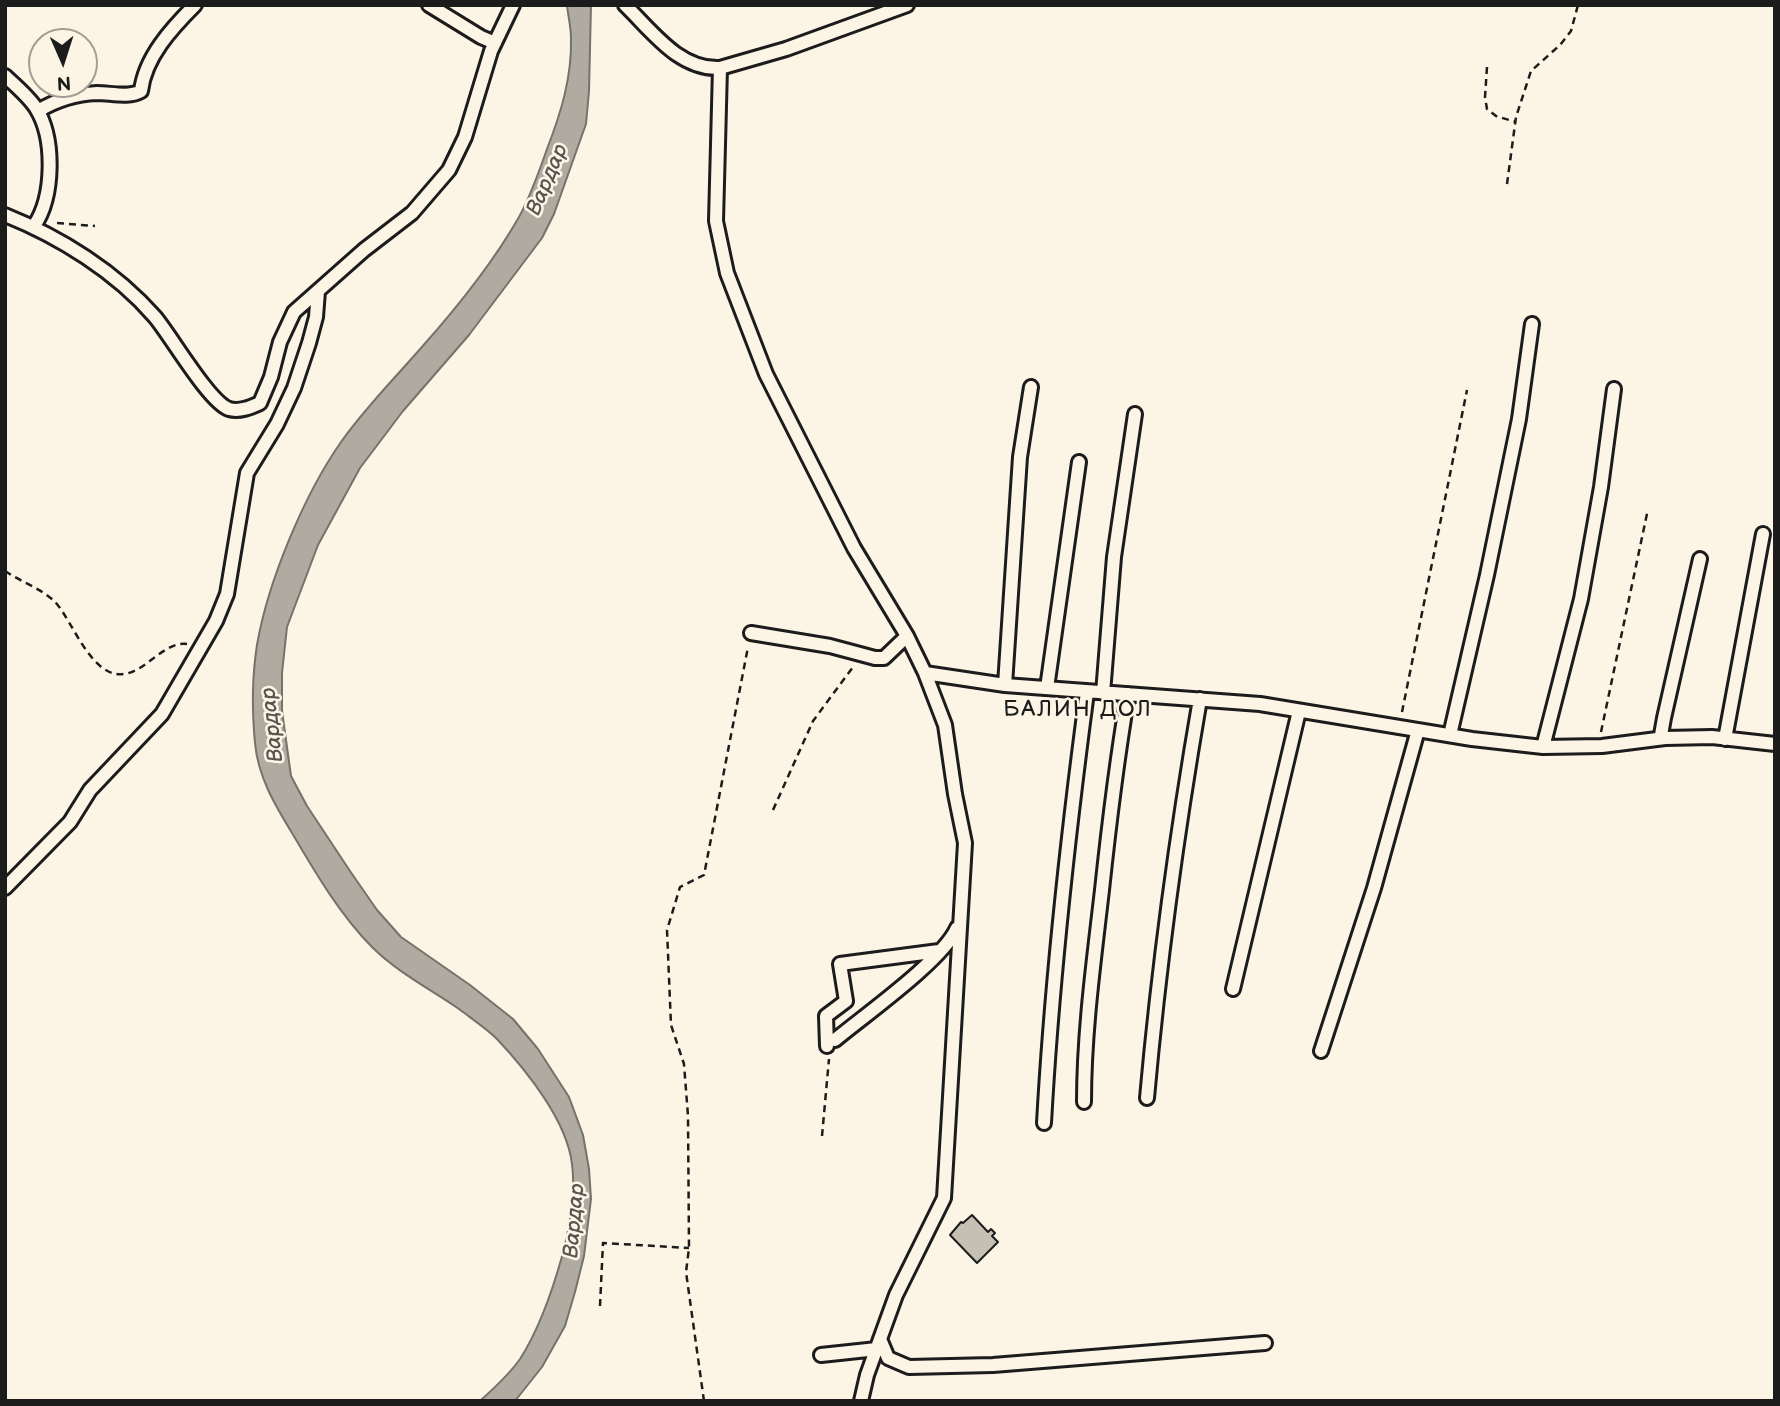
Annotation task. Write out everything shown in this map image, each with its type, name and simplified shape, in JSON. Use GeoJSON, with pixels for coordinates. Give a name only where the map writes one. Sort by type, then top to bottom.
{"type":"FeatureCollection","features":[{"type":"Feature","properties":{"kind":"street"},"geometry":{"type":"LineString","coordinates":[[38,111],[62,99],[97,93],[135,94],[141,91],[146,67],[153,55],[195,5]]}},
{"type":"Feature","properties":{"kind":"street"},"geometry":{"type":"LineString","coordinates":[[429,5],[495,43]]}},
{"type":"Feature","properties":{"kind":"street"},"geometry":{"type":"LineString","coordinates":[[5,215],[35,223],[108,272],[154,316],[215,398],[229,408],[246,410],[260,403],[271,377],[280,342],[294,312],[364,250],[412,213],[449,170],[466,137],[495,43],[513,5]]}},
{"type":"Feature","properties":{"kind":"street"},"geometry":{"type":"LineString","coordinates":[[625,5],[679,57],[700,66],[719,68],[786,49],[907,5]]}},
{"type":"Feature","properties":{"kind":"street"},"geometry":{"type":"LineString","coordinates":[[719,68],[716,221],[727,273],[766,374],[854,548],[907,636],[925,673],[945,725],[965,843],[944,1198],[897,1295],[867,1375],[861,1401]]}},
{"type":"Feature","properties":{"kind":"street"},"geometry":{"type":"LineString","coordinates":[[5,76],[38,111],[51,166],[48,189],[35,223]]}},
{"type":"Feature","properties":{"kind":"street"},"geometry":{"type":"LineString","coordinates":[[5,888],[70,822],[90,790],[162,714],[200,651],[227,594],[247,473],[277,424],[294,388],[312,330],[318,291]]}},
{"type":"Feature","properties":{"kind":"street"},"geometry":{"type":"LineString","coordinates":[[1450,735],[1519,419],[1532,324]]}},
{"type":"Feature","properties":{"kind":"street"},"geometry":{"type":"LineString","coordinates":[[1005,685],[1020,457],[1031,387]]}},
{"type":"Feature","properties":{"kind":"street"},"geometry":{"type":"LineString","coordinates":[[1544,747],[1581,599],[1601,487],[1614,389]]}},
{"type":"Feature","properties":{"kind":"street"},"geometry":{"type":"LineString","coordinates":[[1103,693],[1114,557],[1135,414]]}},
{"type":"Feature","properties":{"kind":"street"},"geometry":{"type":"LineString","coordinates":[[1047,688],[1079,462]]}},
{"type":"Feature","properties":{"kind":"street"},"geometry":{"type":"LineString","coordinates":[[1725,739],[1763,534]]}},
{"type":"Feature","properties":{"kind":"street"},"geometry":{"type":"LineString","coordinates":[[1665,738],[1661,735],[1664,718],[1700,559]]}},
{"type":"Feature","properties":{"kind":"street"},"geometry":{"type":"LineString","coordinates":[[751,633],[830,646],[862,656],[884,657],[907,636]]}},
{"type":"Feature","properties":{"kind":"street"},"geometry":{"type":"LineString","coordinates":[[925,673],[1005,685],[1260,704],[1450,735],[1544,747],[1602,746],[1665,738],[1725,739],[1775,744]]}},
{"type":"Feature","properties":{"kind":"street"},"geometry":{"type":"LineString","coordinates":[[1044,1123],[1049,1021],[1063,876],[1087,692]]}},
{"type":"Feature","properties":{"kind":"street"},"geometry":{"type":"LineString","coordinates":[[1084,1102],[1087,1027],[1095,942],[1115,771],[1128,694]]}},
{"type":"Feature","properties":{"kind":"street"},"geometry":{"type":"LineString","coordinates":[[1147,1098],[1158,973],[1200,699]]}},
{"type":"Feature","properties":{"kind":"street"},"geometry":{"type":"LineString","coordinates":[[1233,989],[1299,711]]}},
{"type":"Feature","properties":{"kind":"street"},"geometry":{"type":"LineString","coordinates":[[1321,1051],[1374,888],[1418,730]]}},
{"type":"Feature","properties":{"kind":"street"},"geometry":{"type":"LineString","coordinates":[[939,951],[840,964],[846,1001],[825,1016],[831,1043],[900,988],[952,940],[961,918]]}},
{"type":"Feature","properties":{"kind":"street"},"geometry":{"type":"LineString","coordinates":[[878,1344],[888,1358],[909,1367],[993,1365],[1265,1343]]}},
{"type":"Feature","properties":{"kind":"street"},"geometry":{"type":"LineString","coordinates":[[821,1355],[878,1344]]}},
{"type":"Feature","properties":{"kind":"path"},"geometry":{"type":"LineString","coordinates":[[1507,184],[1516,122],[1531,71],[1560,45],[1571,31],[1578,5]]}},
{"type":"Feature","properties":{"kind":"path"},"geometry":{"type":"LineString","coordinates":[[1487,67],[1487,109],[1496,116],[1516,122]]}},
{"type":"Feature","properties":{"kind":"path"},"geometry":{"type":"LineString","coordinates":[[35,223],[95,226]]}},
{"type":"Feature","properties":{"kind":"path"},"geometry":{"type":"LineString","coordinates":[[1399,727],[1467,390]]}},
{"type":"Feature","properties":{"kind":"path"},"geometry":{"type":"LineString","coordinates":[[1602,746],[1602,723],[1648,509]]}},
{"type":"Feature","properties":{"kind":"path"},"geometry":{"type":"LineString","coordinates":[[5,571],[56,603],[74,633],[106,671],[127,674],[181,643],[200,651]]}},
{"type":"Feature","properties":{"kind":"path"},"geometry":{"type":"LineString","coordinates":[[704,1401],[686,1272],[689,1248],[688,1116],[684,1064],[671,1026],[667,930],[680,887],[704,875],[751,633]]}},
{"type":"Feature","properties":{"kind":"path"},"geometry":{"type":"LineString","coordinates":[[773,810],[813,721],[862,656]]}},
{"type":"Feature","properties":{"kind":"path"},"geometry":{"type":"LineString","coordinates":[[822,1136],[831,1043]]}},
{"type":"Feature","properties":{"kind":"path"},"geometry":{"type":"LineString","coordinates":[[600,1306],[603,1244],[689,1248]]}},
{"type":"Feature","properties":{"kind":"water","name":"Вардар"},"geometry":{"type":"Polygon","coordinates":[[[567,5],[591,5],[589,91],[586,124],[554,214],[542,238],[469,335],[403,411],[360,468],[318,545],[287,627],[282,673],[282,711],[291,776],[307,806],[377,910],[401,937],[513,1019],[538,1049],[569,1097],[583,1135],[591,1199],[584,1256],[565,1326],[542,1367],[515,1401],[480,1401],[520,1359],[540,1321],[550,1294],[563,1253],[572,1209],[573,1175],[569,1148],[544,1097],[497,1039],[484,1027],[382,956],[360,935],[329,893],[279,812],[264,779],[255,743],[253,682],[262,620],[279,567],[301,513],[327,463],[360,417],[434,334],[473,285],[509,234],[527,200],[557,122],[568,81],[571,38],[567,5]]]}},
{"type":"Feature","properties":{"kind":"building"},"geometry":{"type":"Polygon","coordinates":[[[972,1215],[988,1232],[991,1229],[995,1233],[992,1236],[998,1242],[977,1263],[950,1235],[961,1222],[972,1215]]]}},
{"type":"Feature","properties":{"kind":"district","name":"БАЛИН ДОЛ"},"geometry":{"type":"Point","coordinates":[1078,710]}}]}
